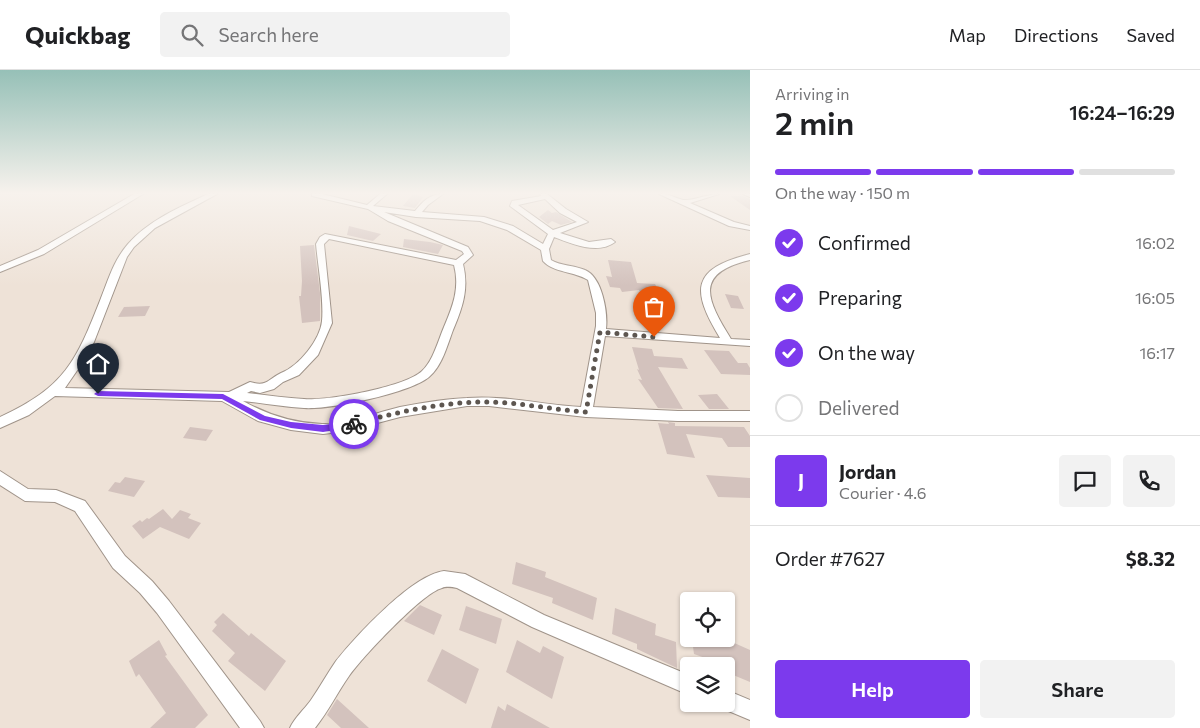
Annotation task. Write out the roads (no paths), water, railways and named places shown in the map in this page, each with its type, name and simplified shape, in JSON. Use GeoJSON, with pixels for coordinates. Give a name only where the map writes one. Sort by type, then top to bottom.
{"type":"FeatureCollection","features":[{"type":"Feature","properties":{"kind":"street"},"geometry":{"type":"LineString","coordinates":[[0,269],[41,252],[87,225]]}},
{"type":"Feature","properties":{"kind":"street"},"geometry":{"type":"LineString","coordinates":[[0,423],[28,410],[54,392],[71,374],[84,354],[122,256],[137,239],[156,225]]}},
{"type":"Feature","properties":{"kind":"street"},"geometry":{"type":"LineString","coordinates":[[405,225],[465,249],[469,255],[458,264]]}},
{"type":"Feature","properties":{"kind":"street"},"geometry":{"type":"LineString","coordinates":[[499,225],[510,228],[545,249]]}},
{"type":"Feature","properties":{"kind":"street"},"geometry":{"type":"LineString","coordinates":[[540,225],[552,233],[592,246],[603,246],[611,242]]}},
{"type":"Feature","properties":{"kind":"street"},"geometry":{"type":"LineString","coordinates":[[576,225],[552,233],[545,249],[546,258],[550,263],[582,272],[592,279],[601,313],[600,332],[586,412]]}},
{"type":"Feature","properties":{"kind":"street"},"geometry":{"type":"LineString","coordinates":[[733,225],[750,228]]}},
{"type":"Feature","properties":{"kind":"street"},"geometry":{"type":"LineString","coordinates":[[227,396],[250,386],[260,389],[270,386],[278,379],[295,372],[312,355],[327,323],[328,311],[320,244],[328,236],[458,264]]}},
{"type":"Feature","properties":{"kind":"street"},"geometry":{"type":"LineString","coordinates":[[728,342],[712,316],[705,288],[707,280],[712,273],[724,264],[750,257]]}},
{"type":"Feature","properties":{"kind":"street"},"geometry":{"type":"LineString","coordinates":[[54,392],[227,396],[306,404],[347,399],[411,384],[426,374],[434,364],[459,304],[462,278],[458,264]]}},
{"type":"Feature","properties":{"kind":"street"},"geometry":{"type":"LineString","coordinates":[[600,332],[750,343]]}},
{"type":"Feature","properties":{"kind":"street"},"geometry":{"type":"LineString","coordinates":[[227,396],[263,418],[291,425],[323,429],[347,426],[400,412],[468,402],[489,402],[586,412],[749,418]]}},
{"type":"Feature","properties":{"kind":"street"},"geometry":{"type":"LineString","coordinates":[[0,477],[25,495],[56,496],[80,506],[119,562],[146,587],[163,607],[253,728]]}},
{"type":"Feature","properties":{"kind":"street"},"geometry":{"type":"LineString","coordinates":[[301,728],[321,705],[348,662],[405,603],[436,581],[444,579],[459,580],[538,621],[680,681]]}},
{"type":"Feature","properties":{"kind":"street"},"geometry":{"type":"LineString","coordinates":[[735,704],[750,710]]}}]}
